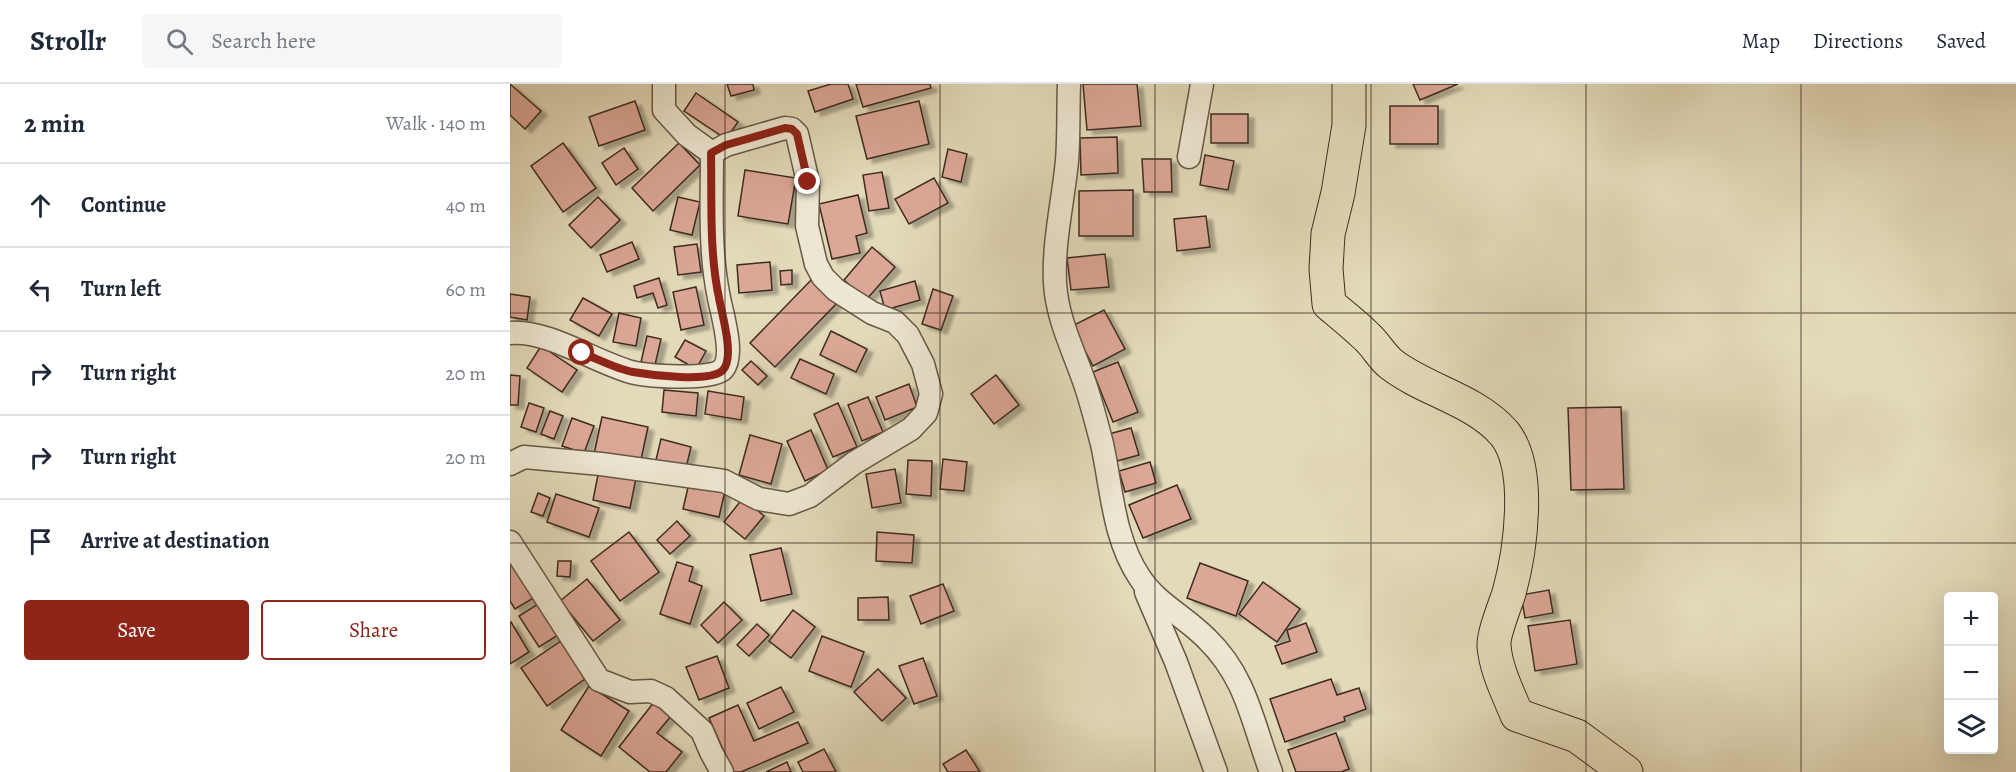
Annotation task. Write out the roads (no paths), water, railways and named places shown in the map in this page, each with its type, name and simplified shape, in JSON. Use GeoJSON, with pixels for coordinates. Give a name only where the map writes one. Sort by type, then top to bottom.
{"type":"FeatureCollection","features":[{"type":"Feature","properties":{"kind":"highway"},"geometry":{"type":"LineString","coordinates":[[1349,84],[1349,125],[1338,194],[1328,234],[1326,269],[1329,304],[1368,337],[1390,363],[1427,386],[1470,407],[1486,417],[1505,434],[1516,458],[1523,510],[1515,571],[1494,644],[1503,683],[1517,715],[1577,736],[1626,772]]}},
{"type":"Feature","properties":{"kind":"street"},"geometry":{"type":"LineString","coordinates":[[664,84],[664,110],[687,135],[711,153]]}},
{"type":"Feature","properties":{"kind":"street"},"geometry":{"type":"LineString","coordinates":[[1069,84],[1067,160],[1058,216],[1055,284],[1064,328],[1086,388],[1099,433],[1112,504],[1125,553],[1141,580],[1176,662],[1216,772]]}},
{"type":"Feature","properties":{"kind":"street"},"geometry":{"type":"LineString","coordinates":[[1189,157],[1202,84]]}},
{"type":"Feature","properties":{"kind":"street"},"geometry":{"type":"LineString","coordinates":[[510,464],[524,457],[601,464],[724,481],[759,499],[789,504],[810,496],[854,463],[911,429],[926,413],[931,394],[923,364],[908,335],[895,322],[872,313],[836,290],[823,277],[816,264],[807,226],[808,182],[797,134],[792,129],[785,128],[726,145],[711,153]]}},
{"type":"Feature","properties":{"kind":"street"},"geometry":{"type":"LineString","coordinates":[[510,333],[540,337],[632,372],[692,377],[717,374],[722,370],[726,365],[728,341],[713,270],[711,153]]}},
{"type":"Feature","properties":{"kind":"street"},"geometry":{"type":"LineString","coordinates":[[510,542],[599,680],[630,692],[651,690],[666,698],[702,731],[722,772]]}},
{"type":"Feature","properties":{"kind":"street"},"geometry":{"type":"LineString","coordinates":[[1141,580],[1171,611],[1206,638],[1232,668],[1245,693],[1271,772]]}}]}
